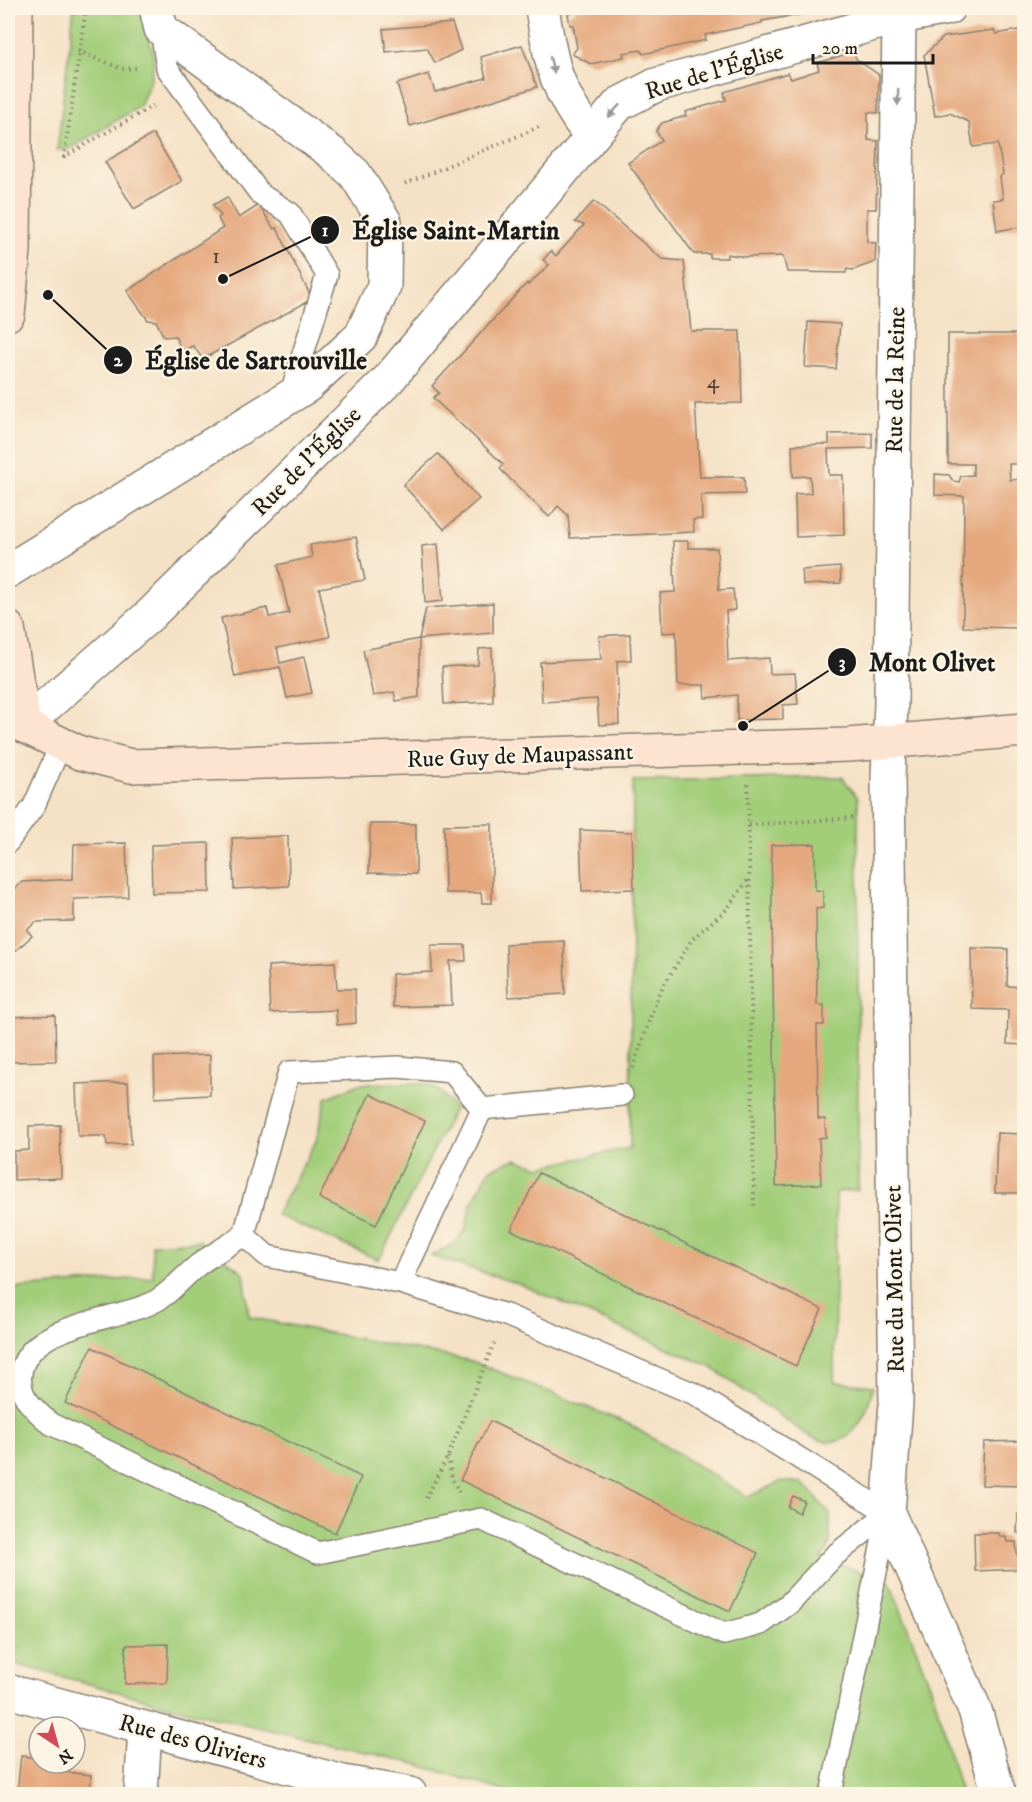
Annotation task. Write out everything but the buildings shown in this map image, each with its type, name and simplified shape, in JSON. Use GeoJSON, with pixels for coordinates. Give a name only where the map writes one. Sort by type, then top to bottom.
{"type":"FeatureCollection","features":[{"type":"Feature","properties":{"kind":"main road"},"geometry":{"type":"LineString","coordinates":[[8,314],[14,250],[11,105],[16,8]]}},
{"type":"Feature","properties":{"kind":"main road"},"geometry":{"type":"LineString","coordinates":[[8,628],[13,728]]}},
{"type":"Feature","properties":{"kind":"main road","name":"Rue Guy de Maupassant"},"geometry":{"type":"LineString","coordinates":[[13,728],[80,753],[130,766],[747,749],[890,742],[1024,730]]}},
{"type":"Feature","properties":{"kind":"street"},"geometry":{"type":"LineString","coordinates":[[542,8],[552,67],[582,124]]}},
{"type":"Feature","properties":{"kind":"street","name":"Rue de l'Église"},"geometry":{"type":"LineString","coordinates":[[13,728],[150,615],[388,380],[582,124],[656,85],[899,18],[948,8]]}},
{"type":"Feature","properties":{"kind":"street"},"geometry":{"type":"LineString","coordinates":[[8,571],[307,386],[361,336],[384,286],[385,222],[355,174],[332,153],[159,18]]}},
{"type":"Feature","properties":{"kind":"street","name":"Rue de la Reine"},"geometry":{"type":"LineString","coordinates":[[890,742],[899,18]]}},
{"type":"Feature","properties":{"kind":"street","name":"Rue du Mont Olivet"},"geometry":{"type":"LineString","coordinates":[[890,742],[888,815],[896,1402],[888,1513],[975,1710],[999,1794]]}},
{"type":"Feature","properties":{"kind":"street","name":"Rue des Oliviers"},"geometry":{"type":"LineString","coordinates":[[8,1691],[345,1788],[410,1794]]}},
{"type":"Feature","properties":{"kind":"street"},"geometry":{"type":"LineString","coordinates":[[141,1794],[145,1729]]}},
{"type":"Feature","properties":{"kind":"lane"},"geometry":{"type":"LineString","coordinates":[[159,18],[167,68],[261,195],[290,213],[327,275],[290,397]]}},
{"type":"Feature","properties":{"kind":"lane"},"geometry":{"type":"LineString","coordinates":[[8,842],[34,806],[61,744]]}},
{"type":"Feature","properties":{"kind":"lane"},"geometry":{"type":"LineString","coordinates":[[482,1109],[452,1072],[398,1067],[289,1072],[244,1235],[199,1265],[153,1302],[60,1331],[40,1342],[25,1358],[20,1375],[23,1395],[35,1412],[51,1424],[318,1553],[481,1519],[724,1634],[761,1624],[790,1603],[834,1556],[888,1513]]}},
{"type":"Feature","properties":{"kind":"lane"},"geometry":{"type":"LineString","coordinates":[[482,1109],[622,1095]]}},
{"type":"Feature","properties":{"kind":"lane"},"geometry":{"type":"LineString","coordinates":[[400,1283],[482,1109]]}},
{"type":"Feature","properties":{"kind":"lane"},"geometry":{"type":"LineString","coordinates":[[244,1235],[267,1256],[400,1283],[506,1315],[697,1395],[888,1513]]}},
{"type":"Feature","properties":{"kind":"lane"},"geometry":{"type":"LineString","coordinates":[[831,1794],[888,1513]]}},
{"type":"Feature","properties":{"kind":"path"},"geometry":{"type":"LineString","coordinates":[[86,8],[64,157],[183,89]]}},
{"type":"Feature","properties":{"kind":"path"},"geometry":{"type":"LineString","coordinates":[[78,51],[122,69],[167,68]]}},
{"type":"Feature","properties":{"kind":"path"},"geometry":{"type":"LineString","coordinates":[[372,198],[582,124]]}},
{"type":"Feature","properties":{"kind":"path"},"geometry":{"type":"LineString","coordinates":[[747,749],[754,1206]]}},
{"type":"Feature","properties":{"kind":"path"},"geometry":{"type":"LineString","coordinates":[[748,825],[888,815]]}},
{"type":"Feature","properties":{"kind":"path"},"geometry":{"type":"LineString","coordinates":[[622,1095],[658,995],[693,939],[727,909],[749,877]]}},
{"type":"Feature","properties":{"kind":"path"},"geometry":{"type":"LineString","coordinates":[[407,1533],[448,1456],[506,1315]]}},
{"type":"Feature","properties":{"kind":"green space"},"geometry":{"type":"Polygon","coordinates":[[[74,8],[142,8],[154,58],[151,79],[140,106],[70,149],[57,150],[74,8]]]}},
{"type":"Feature","properties":{"kind":"green space"},"geometry":{"type":"Polygon","coordinates":[[[842,777],[858,798],[858,1190],[836,1192],[834,1382],[873,1386],[859,1423],[843,1439],[832,1442],[806,1434],[709,1366],[519,1284],[431,1256],[455,1243],[466,1229],[471,1204],[490,1169],[515,1159],[540,1167],[630,1148],[633,781],[842,777]]]}},
{"type":"Feature","properties":{"kind":"green space"},"geometry":{"type":"Polygon","coordinates":[[[414,1083],[436,1088],[454,1109],[379,1260],[276,1215],[316,1141],[326,1098],[359,1084],[414,1083]]]}},
{"type":"Feature","properties":{"kind":"green space"},"geometry":{"type":"Polygon","coordinates":[[[200,1241],[244,1273],[249,1317],[472,1361],[629,1424],[748,1497],[782,1481],[803,1483],[830,1514],[830,1546],[821,1558],[890,1582],[934,1695],[961,1794],[513,1794],[416,1764],[185,1710],[8,1662],[8,1289],[153,1277],[152,1244],[200,1241]]]}},
{"type":"Feature","properties":{"kind":"place","name":"Église Saint-Martin"},"geometry":{"type":"Point","coordinates":[223,279]}},
{"type":"Feature","properties":{"kind":"place","name":"Église de Sartrouville"},"geometry":{"type":"Point","coordinates":[48,295]}},
{"type":"Feature","properties":{"kind":"place","name":"Mont Olivet"},"geometry":{"type":"Point","coordinates":[743,726]}}]}
